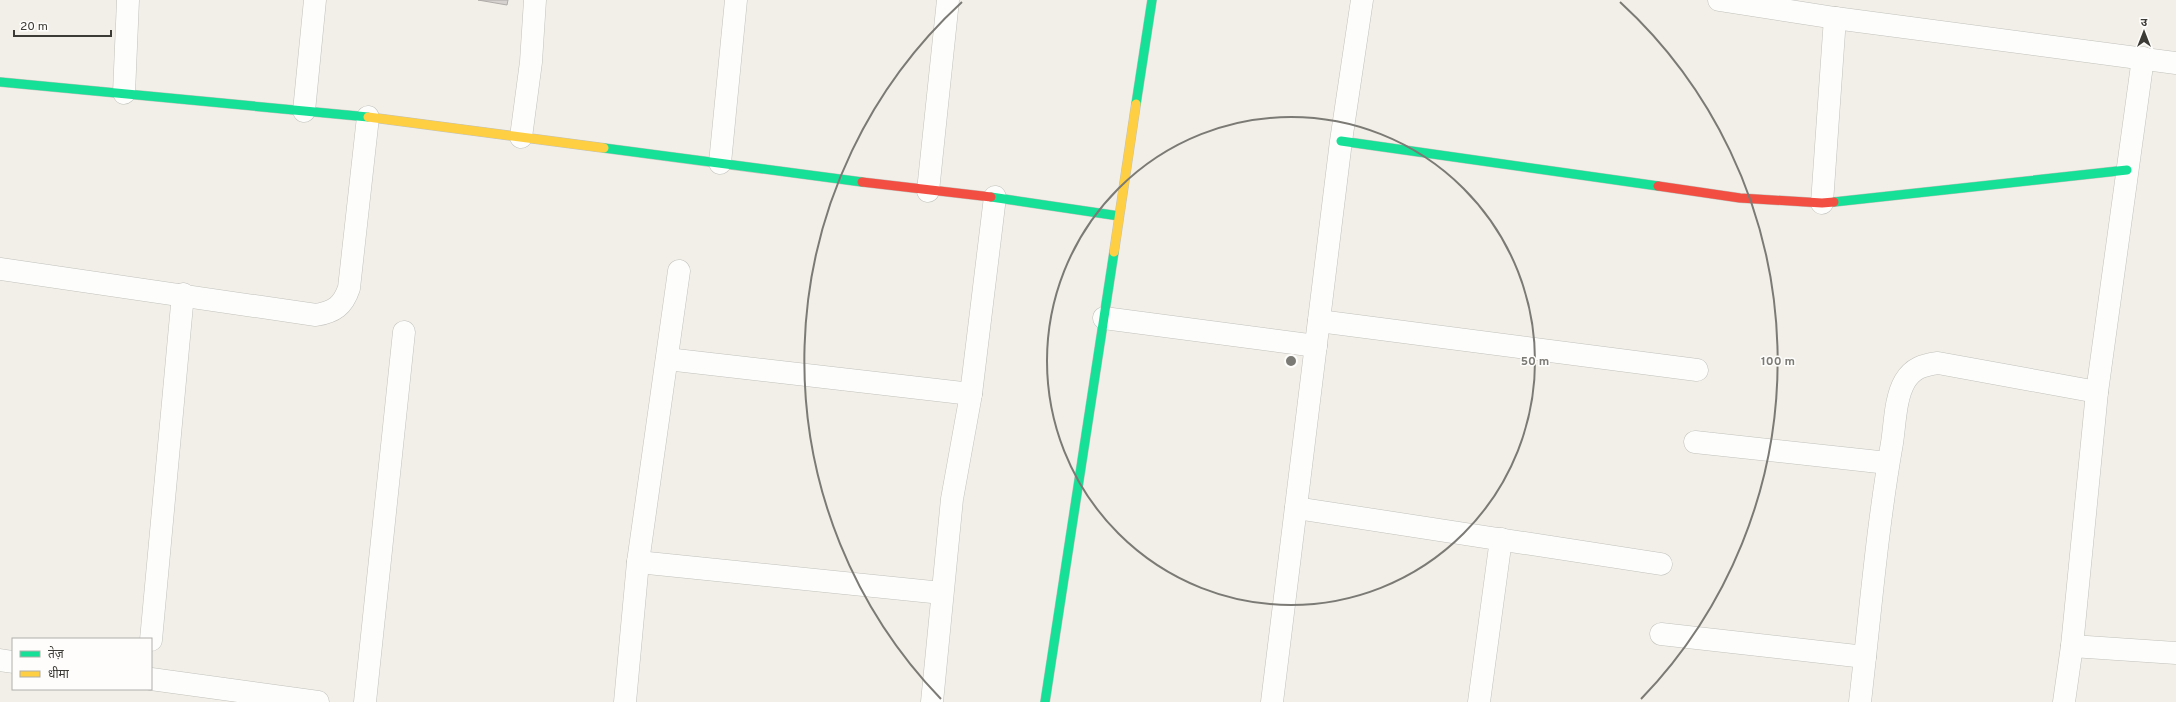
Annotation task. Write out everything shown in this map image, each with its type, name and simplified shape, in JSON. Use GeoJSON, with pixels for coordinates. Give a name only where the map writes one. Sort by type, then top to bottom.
{"type":"FeatureCollection","features":[{"type":"Feature","properties":{"kind":"street"},"geometry":{"type":"LineString","coordinates":[[124,93],[128,0]]}},
{"type":"Feature","properties":{"kind":"street"},"geometry":{"type":"LineString","coordinates":[[304,111],[315,0]]}},
{"type":"Feature","properties":{"kind":"street"},"geometry":{"type":"LineString","coordinates":[[521,137],[531,62],[535,0]]}},
{"type":"Feature","properties":{"kind":"street"},"geometry":{"type":"LineString","coordinates":[[720,163],[736,0]]}},
{"type":"Feature","properties":{"kind":"street"},"geometry":{"type":"LineString","coordinates":[[928,191],[948,0]]}},
{"type":"Feature","properties":{"kind":"street"},"geometry":{"type":"LineString","coordinates":[[1045,702],[1152,0]]}},
{"type":"Feature","properties":{"kind":"street"},"geometry":{"type":"LineString","coordinates":[[1272,702],[1340,141],[1362,0]]}},
{"type":"Feature","properties":{"kind":"street"},"geometry":{"type":"LineString","coordinates":[[1719,0],[1835,18],[2176,63]]}},
{"type":"Feature","properties":{"kind":"street"},"geometry":{"type":"LineString","coordinates":[[1822,203],[1835,18]]}},
{"type":"Feature","properties":{"kind":"street"},"geometry":{"type":"LineString","coordinates":[[2064,702],[2072,646],[2097,392],[2143,58]]}},
{"type":"Feature","properties":{"kind":"street"},"geometry":{"type":"LineString","coordinates":[[0,82],[368,117],[928,191],[995,197],[1119,216]]}},
{"type":"Feature","properties":{"kind":"street"},"geometry":{"type":"LineString","coordinates":[[0,269],[183,294],[316,315],[328,313],[338,307],[345,299],[349,288],[368,117]]}},
{"type":"Feature","properties":{"kind":"street"},"geometry":{"type":"LineString","coordinates":[[1340,141],[1740,198],[1822,203],[2127,170]]}},
{"type":"Feature","properties":{"kind":"street"},"geometry":{"type":"LineString","coordinates":[[932,702],[952,499],[971,394],[995,197]]}},
{"type":"Feature","properties":{"kind":"street"},"geometry":{"type":"LineString","coordinates":[[625,702],[638,562],[679,271]]}},
{"type":"Feature","properties":{"kind":"street"},"geometry":{"type":"LineString","coordinates":[[151,638],[183,294]]}},
{"type":"Feature","properties":{"kind":"street"},"geometry":{"type":"LineString","coordinates":[[1104,318],[1316,346]]}},
{"type":"Feature","properties":{"kind":"street"},"geometry":{"type":"LineString","coordinates":[[1319,321],[1697,370]]}},
{"type":"Feature","properties":{"kind":"street"},"geometry":{"type":"LineString","coordinates":[[365,702],[404,332]]}},
{"type":"Feature","properties":{"kind":"street"},"geometry":{"type":"LineString","coordinates":[[667,359],[971,394]]}},
{"type":"Feature","properties":{"kind":"street"},"geometry":{"type":"LineString","coordinates":[[1860,702],[1888,463],[1900,396],[1904,382],[1912,372],[1923,365],[1938,363],[2097,392]]}},
{"type":"Feature","properties":{"kind":"street"},"geometry":{"type":"LineString","coordinates":[[1695,442],[1888,463]]}},
{"type":"Feature","properties":{"kind":"street"},"geometry":{"type":"LineString","coordinates":[[1296,508],[1661,564]]}},
{"type":"Feature","properties":{"kind":"street"},"geometry":{"type":"LineString","coordinates":[[1479,702],[1501,539]]}},
{"type":"Feature","properties":{"kind":"street"},"geometry":{"type":"LineString","coordinates":[[638,562],[942,594]]}},
{"type":"Feature","properties":{"kind":"street"},"geometry":{"type":"LineString","coordinates":[[1661,634],[1865,657]]}},
{"type":"Feature","properties":{"kind":"street"},"geometry":{"type":"LineString","coordinates":[[2072,646],[2176,653]]}},
{"type":"Feature","properties":{"kind":"street"},"geometry":{"type":"LineString","coordinates":[[0,660],[12,662]]}},
{"type":"Feature","properties":{"kind":"street"},"geometry":{"type":"LineString","coordinates":[[152,679],[248,697],[318,702]]}},
{"type":"Feature","properties":{"kind":"building"},"geometry":{"type":"Polygon","coordinates":[[[478,0],[508,0],[507,5],[478,0]]]}},
{"type":"Feature","properties":{"kind":"traffic: fast"},"geometry":{"type":"LineString","coordinates":[[1136,104],[1152,0]]}},
{"type":"Feature","properties":{"kind":"traffic: fast"},"geometry":{"type":"LineString","coordinates":[[0,82],[368,117]]}},
{"type":"Feature","properties":{"kind":"traffic: fast"},"geometry":{"type":"LineString","coordinates":[[1341,141],[1658,186]]}},
{"type":"Feature","properties":{"kind":"traffic: fast"},"geometry":{"type":"LineString","coordinates":[[604,148],[862,182]]}},
{"type":"Feature","properties":{"kind":"traffic: fast"},"geometry":{"type":"LineString","coordinates":[[1834,202],[2127,170]]}},
{"type":"Feature","properties":{"kind":"traffic: fast"},"geometry":{"type":"LineString","coordinates":[[991,197],[1119,216]]}},
{"type":"Feature","properties":{"kind":"traffic: fast"},"geometry":{"type":"LineString","coordinates":[[1045,702],[1114,252]]}},
{"type":"Feature","properties":{"kind":"traffic: slow"},"geometry":{"type":"LineString","coordinates":[[1114,252],[1136,104]]}},
{"type":"Feature","properties":{"kind":"traffic: slow"},"geometry":{"type":"LineString","coordinates":[[368,117],[604,148]]}},
{"type":"Feature","properties":{"kind":"traffic: jam"},"geometry":{"type":"LineString","coordinates":[[862,182],[991,197]]}},
{"type":"Feature","properties":{"kind":"traffic: jam"},"geometry":{"type":"LineString","coordinates":[[1658,186],[1740,198],[1822,203],[1834,202]]}}]}
